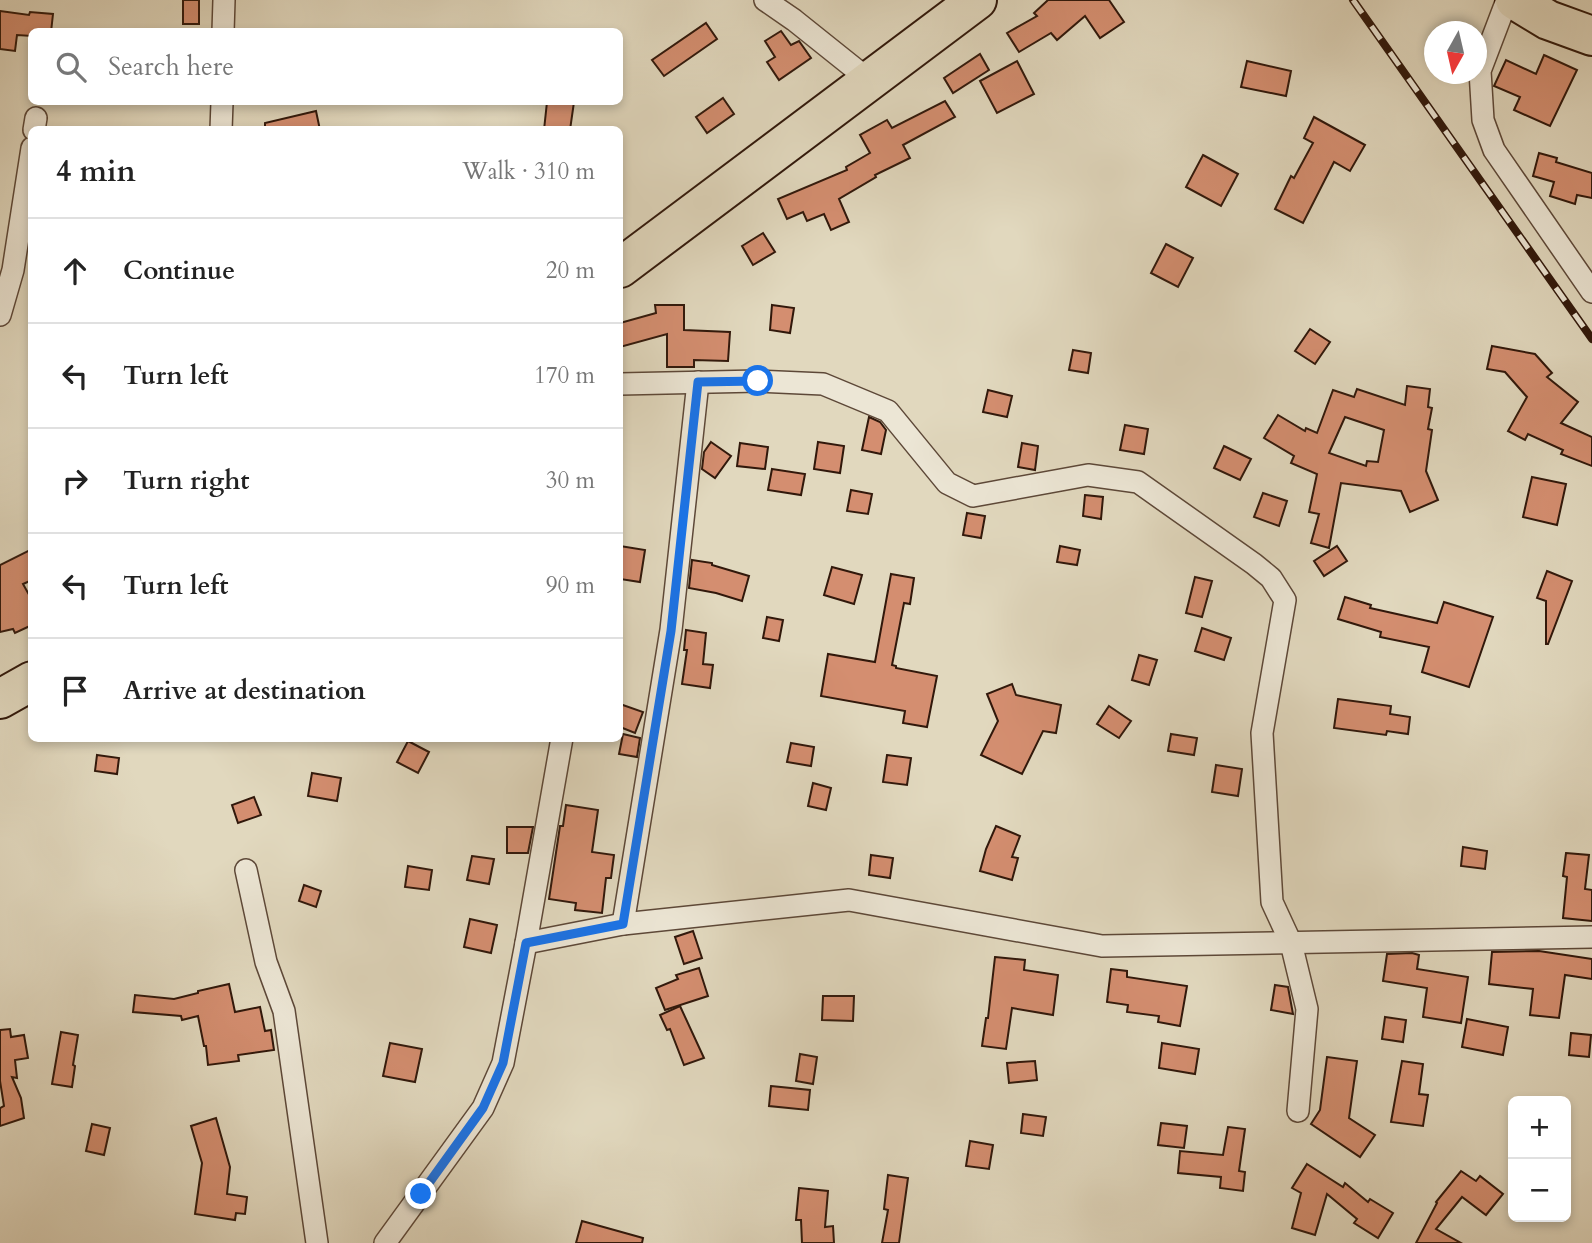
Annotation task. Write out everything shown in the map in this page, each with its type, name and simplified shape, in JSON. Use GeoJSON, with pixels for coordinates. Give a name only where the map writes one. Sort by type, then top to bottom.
{"type":"FeatureCollection","features":[{"type":"Feature","properties":{"kind":"highway"},"geometry":{"type":"LineString","coordinates":[[623,266],[977,0]]}},
{"type":"Feature","properties":{"kind":"highway"},"geometry":{"type":"LineString","coordinates":[[1515,0],[1548,20],[1592,36]]}},
{"type":"Feature","properties":{"kind":"highway"},"geometry":{"type":"LineString","coordinates":[[0,699],[28,683]]}},
{"type":"Feature","properties":{"kind":"street"},"geometry":{"type":"LineString","coordinates":[[223,28],[224,0]]}},
{"type":"Feature","properties":{"kind":"street"},"geometry":{"type":"LineString","coordinates":[[765,0],[869,80]]}},
{"type":"Feature","properties":{"kind":"street"},"geometry":{"type":"LineString","coordinates":[[1507,0],[1480,71],[1483,120],[1494,150],[1592,292]]}},
{"type":"Feature","properties":{"kind":"street"},"geometry":{"type":"LineString","coordinates":[[221,126],[222,105]]}},
{"type":"Feature","properties":{"kind":"street"},"geometry":{"type":"LineString","coordinates":[[0,315],[13,271],[28,174]]}},
{"type":"Feature","properties":{"kind":"street"},"geometry":{"type":"LineString","coordinates":[[623,384],[758,381],[823,384],[888,411],[947,483],[973,496],[1088,475],[1138,482],[1271,578],[1284,600],[1262,733],[1272,902],[1292,943],[1307,1009],[1298,1111]]}},
{"type":"Feature","properties":{"kind":"street"},"geometry":{"type":"LineString","coordinates":[[623,924],[671,631],[698,382]]}},
{"type":"Feature","properties":{"kind":"street"},"geometry":{"type":"LineString","coordinates":[[385,1243],[483,1108],[503,1063],[561,742]]}},
{"type":"Feature","properties":{"kind":"street"},"geometry":{"type":"LineString","coordinates":[[246,870],[266,962],[285,1011],[317,1243]]}},
{"type":"Feature","properties":{"kind":"street"},"geometry":{"type":"LineString","coordinates":[[526,943],[623,924],[849,900],[1102,946],[1592,937]]}},
{"type":"Feature","properties":{"kind":"building"},"geometry":{"type":"Polygon","coordinates":[[[183,0],[199,0],[199,24],[183,24],[183,0]]]}},
{"type":"Feature","properties":{"kind":"building"},"geometry":{"type":"Polygon","coordinates":[[[1048,0],[1109,0],[1124,22],[1100,38],[1085,16],[1057,40],[1051,33],[1019,52],[1007,33],[1037,16],[1034,13],[1048,0]]]}},
{"type":"Feature","properties":{"kind":"building"},"geometry":{"type":"Polygon","coordinates":[[[0,11],[29,15],[30,12],[53,14],[51,28],[28,28],[28,36],[17,35],[15,51],[0,49],[0,11]]]}},
{"type":"Feature","properties":{"kind":"building"},"geometry":{"type":"Polygon","coordinates":[[[706,23],[717,39],[664,76],[652,60],[706,23]]]}},
{"type":"Feature","properties":{"kind":"building"},"geometry":{"type":"Polygon","coordinates":[[[781,31],[791,45],[799,41],[811,58],[779,80],[767,62],[775,57],[765,41],[781,31]]]}},
{"type":"Feature","properties":{"kind":"building"},"geometry":{"type":"Polygon","coordinates":[[[980,54],[989,70],[953,93],[944,78],[980,54]]]}},
{"type":"Feature","properties":{"kind":"building"},"geometry":{"type":"Polygon","coordinates":[[[1544,55],[1577,70],[1550,126],[1514,110],[1520,97],[1494,86],[1506,60],[1536,74],[1544,55]]]}},
{"type":"Feature","properties":{"kind":"building"},"geometry":{"type":"Polygon","coordinates":[[[1017,61],[1034,94],[997,113],[980,81],[1017,61]]]}},
{"type":"Feature","properties":{"kind":"building"},"geometry":{"type":"Polygon","coordinates":[[[1247,61],[1291,71],[1286,96],[1241,87],[1247,61]]]}},
{"type":"Feature","properties":{"kind":"building"},"geometry":{"type":"Polygon","coordinates":[[[723,98],[734,114],[707,133],[696,117],[723,98]]]}},
{"type":"Feature","properties":{"kind":"building"},"geometry":{"type":"Polygon","coordinates":[[[945,101],[955,117],[903,145],[910,158],[875,175],[876,177],[839,199],[849,222],[831,230],[824,214],[807,221],[803,212],[787,219],[778,199],[847,170],[846,167],[870,153],[860,135],[887,120],[892,128],[945,101]]]}},
{"type":"Feature","properties":{"kind":"building"},"geometry":{"type":"Polygon","coordinates":[[[547,105],[574,105],[571,126],[544,126],[547,105]]]}},
{"type":"Feature","properties":{"kind":"building"},"geometry":{"type":"Polygon","coordinates":[[[316,111],[319,126],[265,126],[265,123],[316,111]]]}},
{"type":"Feature","properties":{"kind":"building"},"geometry":{"type":"Polygon","coordinates":[[[1314,117],[1365,145],[1350,171],[1334,162],[1303,223],[1275,209],[1291,176],[1294,178],[1313,143],[1304,138],[1314,117]]]}},
{"type":"Feature","properties":{"kind":"building"},"geometry":{"type":"Polygon","coordinates":[[[1539,153],[1557,158],[1556,162],[1592,173],[1592,198],[1577,195],[1575,204],[1550,196],[1554,182],[1533,176],[1539,153]]]}},
{"type":"Feature","properties":{"kind":"building"},"geometry":{"type":"Polygon","coordinates":[[[1203,155],[1238,174],[1221,206],[1186,187],[1203,155]]]}},
{"type":"Feature","properties":{"kind":"building"},"geometry":{"type":"Polygon","coordinates":[[[763,233],[775,252],[753,265],[742,246],[763,233]]]}},
{"type":"Feature","properties":{"kind":"building"},"geometry":{"type":"Polygon","coordinates":[[[1166,244],[1193,258],[1178,287],[1151,273],[1166,244]]]}},
{"type":"Feature","properties":{"kind":"building"},"geometry":{"type":"Polygon","coordinates":[[[655,305],[684,305],[684,330],[730,332],[728,361],[694,360],[694,367],[667,367],[667,334],[623,346],[623,322],[656,313],[655,305]]]}},
{"type":"Feature","properties":{"kind":"building"},"geometry":{"type":"Polygon","coordinates":[[[772,305],[794,308],[790,333],[770,330],[772,305]]]}},
{"type":"Feature","properties":{"kind":"building"},"geometry":{"type":"Polygon","coordinates":[[[1310,329],[1330,342],[1315,364],[1295,351],[1310,329]]]}},
{"type":"Feature","properties":{"kind":"building"},"geometry":{"type":"Polygon","coordinates":[[[1492,346],[1535,354],[1552,373],[1547,377],[1578,402],[1561,423],[1592,437],[1592,466],[1561,454],[1563,450],[1528,434],[1525,440],[1508,431],[1527,397],[1505,372],[1487,369],[1492,346]]]}},
{"type":"Feature","properties":{"kind":"building"},"geometry":{"type":"Polygon","coordinates":[[[1073,350],[1091,353],[1088,373],[1069,370],[1073,350]]]}},
{"type":"Feature","properties":{"kind":"building"},"geometry":{"type":"Polygon","coordinates":[[[1407,386],[1430,389],[1428,407],[1432,408],[1428,429],[1432,430],[1426,471],[1438,500],[1410,512],[1401,491],[1341,483],[1329,548],[1311,543],[1319,514],[1309,512],[1317,474],[1291,463],[1294,456],[1264,438],[1278,415],[1305,431],[1306,428],[1317,433],[1333,390],[1354,397],[1357,389],[1405,405],[1407,386]],[[1345,417],[1329,453],[1366,466],[1367,461],[1378,462],[1384,430],[1345,417]]]}},
{"type":"Feature","properties":{"kind":"building"},"geometry":{"type":"Polygon","coordinates":[[[988,390],[1012,396],[1007,417],[983,412],[988,390]]]}},
{"type":"Feature","properties":{"kind":"building"},"geometry":{"type":"Polygon","coordinates":[[[869,417],[880,422],[886,430],[881,454],[862,450],[869,417]]]}},
{"type":"Feature","properties":{"kind":"building"},"geometry":{"type":"Polygon","coordinates":[[[1125,425],[1148,429],[1144,454],[1120,450],[1125,425]]]}},
{"type":"Feature","properties":{"kind":"building"},"geometry":{"type":"Polygon","coordinates":[[[711,442],[731,456],[715,478],[702,469],[704,452],[711,442]]]}},
{"type":"Feature","properties":{"kind":"building"},"geometry":{"type":"Polygon","coordinates":[[[818,442],[844,446],[840,473],[814,469],[818,442]]]}},
{"type":"Feature","properties":{"kind":"building"},"geometry":{"type":"Polygon","coordinates":[[[740,443],[768,447],[765,469],[737,466],[740,443]]]}},
{"type":"Feature","properties":{"kind":"building"},"geometry":{"type":"Polygon","coordinates":[[[1022,443],[1038,446],[1035,470],[1018,467],[1022,443]]]}},
{"type":"Feature","properties":{"kind":"building"},"geometry":{"type":"Polygon","coordinates":[[[1224,446],[1251,459],[1240,480],[1214,468],[1224,446]]]}},
{"type":"Feature","properties":{"kind":"building"},"geometry":{"type":"Polygon","coordinates":[[[772,469],[805,474],[801,495],[768,490],[772,469]]]}},
{"type":"Feature","properties":{"kind":"building"},"geometry":{"type":"Polygon","coordinates":[[[1532,477],[1566,484],[1557,525],[1523,517],[1532,477]]]}},
{"type":"Feature","properties":{"kind":"building"},"geometry":{"type":"Polygon","coordinates":[[[851,490],[872,494],[868,514],[847,511],[851,490]]]}},
{"type":"Feature","properties":{"kind":"building"},"geometry":{"type":"Polygon","coordinates":[[[1263,493],[1287,501],[1279,526],[1254,517],[1263,493]]]}},
{"type":"Feature","properties":{"kind":"building"},"geometry":{"type":"Polygon","coordinates":[[[1085,495],[1103,497],[1101,519],[1083,516],[1085,495]]]}},
{"type":"Feature","properties":{"kind":"building"},"geometry":{"type":"Polygon","coordinates":[[[967,513],[985,516],[981,538],[963,535],[967,513]]]}},
{"type":"Feature","properties":{"kind":"building"},"geometry":{"type":"Polygon","coordinates":[[[623,546],[645,550],[640,582],[623,579],[623,546]]]}},
{"type":"Feature","properties":{"kind":"building"},"geometry":{"type":"Polygon","coordinates":[[[1060,546],[1080,550],[1077,565],[1057,562],[1060,546]]]}},
{"type":"Feature","properties":{"kind":"building"},"geometry":{"type":"Polygon","coordinates":[[[1337,546],[1347,561],[1324,576],[1314,561],[1337,546]]]}},
{"type":"Feature","properties":{"kind":"building"},"geometry":{"type":"Polygon","coordinates":[[[28,551],[28,582],[23,584],[28,593],[28,627],[15,633],[13,629],[0,632],[0,565],[28,551]]]}},
{"type":"Feature","properties":{"kind":"building"},"geometry":{"type":"Polygon","coordinates":[[[692,560],[712,563],[749,576],[742,601],[689,588],[692,560]]]}},
{"type":"Feature","properties":{"kind":"building"},"geometry":{"type":"Polygon","coordinates":[[[832,567],[862,575],[854,604],[824,595],[832,567]]]}},
{"type":"Feature","properties":{"kind":"building"},"geometry":{"type":"Polygon","coordinates":[[[1547,571],[1572,581],[1546,644],[1546,601],[1537,598],[1547,571]]]}},
{"type":"Feature","properties":{"kind":"building"},"geometry":{"type":"Polygon","coordinates":[[[891,574],[914,578],[910,604],[904,603],[892,665],[937,676],[927,727],[903,723],[905,711],[821,696],[828,654],[875,662],[891,574]]]}},
{"type":"Feature","properties":{"kind":"building"},"geometry":{"type":"Polygon","coordinates":[[[1195,577],[1212,581],[1202,617],[1186,613],[1195,577]]]}},
{"type":"Feature","properties":{"kind":"building"},"geometry":{"type":"Polygon","coordinates":[[[1345,597],[1371,605],[1370,608],[1437,623],[1444,602],[1493,617],[1469,687],[1422,672],[1429,647],[1380,637],[1381,632],[1338,619],[1345,597]]]}},
{"type":"Feature","properties":{"kind":"building"},"geometry":{"type":"Polygon","coordinates":[[[767,617],[783,620],[779,641],[763,638],[767,617]]]}},
{"type":"Feature","properties":{"kind":"building"},"geometry":{"type":"Polygon","coordinates":[[[1202,628],[1231,638],[1224,660],[1195,651],[1202,628]]]}},
{"type":"Feature","properties":{"kind":"building"},"geometry":{"type":"Polygon","coordinates":[[[686,630],[706,633],[703,664],[713,665],[710,688],[682,684],[687,650],[684,650],[686,630]]]}},
{"type":"Feature","properties":{"kind":"building"},"geometry":{"type":"Polygon","coordinates":[[[1139,655],[1157,660],[1149,685],[1132,680],[1139,655]]]}},
{"type":"Feature","properties":{"kind":"building"},"geometry":{"type":"Polygon","coordinates":[[[1012,684],[1016,695],[1061,705],[1056,733],[1043,731],[1022,774],[981,755],[998,721],[987,694],[1012,684]]]}},
{"type":"Feature","properties":{"kind":"building"},"geometry":{"type":"Polygon","coordinates":[[[1338,699],[1391,706],[1390,714],[1410,717],[1408,734],[1387,731],[1386,735],[1334,728],[1338,699]]]}},
{"type":"Feature","properties":{"kind":"building"},"geometry":{"type":"Polygon","coordinates":[[[623,705],[643,712],[635,733],[623,728],[623,705]]]}},
{"type":"Feature","properties":{"kind":"building"},"geometry":{"type":"Polygon","coordinates":[[[1109,706],[1131,721],[1119,738],[1097,724],[1109,706]]]}},
{"type":"Feature","properties":{"kind":"building"},"geometry":{"type":"Polygon","coordinates":[[[623,734],[640,738],[637,757],[619,754],[623,734]]]}},
{"type":"Feature","properties":{"kind":"building"},"geometry":{"type":"Polygon","coordinates":[[[1171,734],[1197,738],[1194,755],[1168,751],[1171,734]]]}},
{"type":"Feature","properties":{"kind":"building"},"geometry":{"type":"Polygon","coordinates":[[[407,742],[429,752],[418,773],[397,762],[407,742]]]}},
{"type":"Feature","properties":{"kind":"building"},"geometry":{"type":"Polygon","coordinates":[[[791,743],[814,747],[811,766],[787,762],[791,743]]]}},
{"type":"Feature","properties":{"kind":"building"},"geometry":{"type":"Polygon","coordinates":[[[97,755],[119,758],[117,774],[95,771],[97,755]]]}},
{"type":"Feature","properties":{"kind":"building"},"geometry":{"type":"Polygon","coordinates":[[[887,755],[911,758],[907,785],[883,782],[887,755]]]}},
{"type":"Feature","properties":{"kind":"building"},"geometry":{"type":"Polygon","coordinates":[[[1216,765],[1242,769],[1238,796],[1212,792],[1216,765]]]}},
{"type":"Feature","properties":{"kind":"building"},"geometry":{"type":"Polygon","coordinates":[[[312,773],[341,778],[337,801],[308,796],[312,773]]]}},
{"type":"Feature","properties":{"kind":"building"},"geometry":{"type":"Polygon","coordinates":[[[813,783],[831,788],[826,810],[808,806],[813,783]]]}},
{"type":"Feature","properties":{"kind":"building"},"geometry":{"type":"Polygon","coordinates":[[[254,797],[261,815],[238,823],[232,805],[254,797]]]}},
{"type":"Feature","properties":{"kind":"building"},"geometry":{"type":"Polygon","coordinates":[[[566,805],[598,810],[592,852],[614,855],[611,878],[606,878],[602,913],[575,910],[576,903],[549,899],[560,826],[563,826],[566,805]]]}},
{"type":"Feature","properties":{"kind":"building"},"geometry":{"type":"Polygon","coordinates":[[[996,826],[1020,836],[1012,857],[1018,858],[1012,880],[980,871],[996,826]]]}},
{"type":"Feature","properties":{"kind":"building"},"geometry":{"type":"Polygon","coordinates":[[[507,827],[533,827],[528,853],[507,853],[507,827]]]}},
{"type":"Feature","properties":{"kind":"building"},"geometry":{"type":"Polygon","coordinates":[[[1463,847],[1487,851],[1485,869],[1461,866],[1463,847]]]}},
{"type":"Feature","properties":{"kind":"building"},"geometry":{"type":"Polygon","coordinates":[[[1566,853],[1589,855],[1585,889],[1592,890],[1592,921],[1563,918],[1567,877],[1563,876],[1566,853]]]}},
{"type":"Feature","properties":{"kind":"building"},"geometry":{"type":"Polygon","coordinates":[[[871,855],[893,858],[890,878],[869,875],[871,855]]]}},
{"type":"Feature","properties":{"kind":"building"},"geometry":{"type":"Polygon","coordinates":[[[472,856],[494,859],[489,884],[467,880],[472,856]]]}},
{"type":"Feature","properties":{"kind":"building"},"geometry":{"type":"Polygon","coordinates":[[[408,866],[432,870],[429,890],[405,887],[408,866]]]}},
{"type":"Feature","properties":{"kind":"building"},"geometry":{"type":"Polygon","coordinates":[[[304,885],[321,891],[316,907],[299,901],[304,885]]]}},
{"type":"Feature","properties":{"kind":"building"},"geometry":{"type":"Polygon","coordinates":[[[470,919],[497,925],[491,953],[464,947],[470,919]]]}},
{"type":"Feature","properties":{"kind":"building"},"geometry":{"type":"Polygon","coordinates":[[[693,931],[702,958],[684,964],[675,937],[693,931]]]}},
{"type":"Feature","properties":{"kind":"building"},"geometry":{"type":"Polygon","coordinates":[[[1539,951],[1592,959],[1592,979],[1565,975],[1559,1018],[1530,1015],[1533,989],[1489,984],[1492,952],[1539,951]]]}},
{"type":"Feature","properties":{"kind":"building"},"geometry":{"type":"Polygon","coordinates":[[[1387,954],[1419,955],[1417,969],[1468,977],[1461,1023],[1423,1017],[1427,988],[1383,981],[1387,954]]]}},
{"type":"Feature","properties":{"kind":"building"},"geometry":{"type":"Polygon","coordinates":[[[995,957],[1025,960],[1024,970],[1058,975],[1053,1015],[1012,1008],[1006,1049],[982,1046],[995,957]]]}},
{"type":"Feature","properties":{"kind":"building"},"geometry":{"type":"Polygon","coordinates":[[[699,968],[708,996],[665,1010],[656,988],[678,979],[676,975],[699,968]]]}},
{"type":"Feature","properties":{"kind":"building"},"geometry":{"type":"Polygon","coordinates":[[[1111,969],[1127,971],[1127,977],[1187,986],[1180,1026],[1158,1022],[1159,1016],[1127,1012],[1128,1005],[1107,1002],[1111,969]]]}},
{"type":"Feature","properties":{"kind":"building"},"geometry":{"type":"Polygon","coordinates":[[[229,984],[235,1012],[260,1007],[265,1031],[271,1030],[274,1050],[238,1055],[239,1061],[208,1065],[198,1016],[182,1020],[181,1016],[133,1012],[135,995],[174,999],[229,984]]]}},
{"type":"Feature","properties":{"kind":"building"},"geometry":{"type":"Polygon","coordinates":[[[1275,985],[1288,987],[1293,1014],[1271,1010],[1275,985]]]}},
{"type":"Feature","properties":{"kind":"building"},"geometry":{"type":"Polygon","coordinates":[[[823,996],[854,996],[853,1021],[822,1020],[823,996]]]}},
{"type":"Feature","properties":{"kind":"building"},"geometry":{"type":"Polygon","coordinates":[[[680,1006],[704,1058],[684,1065],[670,1029],[667,1030],[660,1015],[680,1006]]]}},
{"type":"Feature","properties":{"kind":"building"},"geometry":{"type":"Polygon","coordinates":[[[1385,1017],[1406,1020],[1403,1042],[1382,1039],[1385,1017]]]}},
{"type":"Feature","properties":{"kind":"building"},"geometry":{"type":"Polygon","coordinates":[[[1467,1019],[1508,1027],[1503,1055],[1462,1047],[1467,1019]]]}},
{"type":"Feature","properties":{"kind":"building"},"geometry":{"type":"Polygon","coordinates":[[[10,1029],[11,1037],[24,1035],[28,1058],[15,1060],[17,1078],[12,1077],[21,1098],[24,1118],[0,1126],[0,1108],[4,1106],[0,1081],[0,1030],[10,1029]]]}},
{"type":"Feature","properties":{"kind":"building"},"geometry":{"type":"Polygon","coordinates":[[[61,1032],[78,1035],[72,1087],[52,1084],[61,1032]]]}},
{"type":"Feature","properties":{"kind":"building"},"geometry":{"type":"Polygon","coordinates":[[[1571,1033],[1591,1035],[1589,1057],[1569,1055],[1571,1033]]]}},
{"type":"Feature","properties":{"kind":"building"},"geometry":{"type":"Polygon","coordinates":[[[390,1043],[422,1049],[415,1082],[383,1076],[390,1043]]]}},
{"type":"Feature","properties":{"kind":"building"},"geometry":{"type":"Polygon","coordinates":[[[1162,1043],[1199,1049],[1195,1074],[1159,1068],[1162,1043]]]}},
{"type":"Feature","properties":{"kind":"building"},"geometry":{"type":"Polygon","coordinates":[[[800,1054],[817,1057],[813,1084],[796,1081],[800,1054]]]}},
{"type":"Feature","properties":{"kind":"building"},"geometry":{"type":"Polygon","coordinates":[[[1327,1057],[1357,1061],[1349,1118],[1375,1135],[1360,1157],[1311,1124],[1320,1110],[1327,1057]]]}},
{"type":"Feature","properties":{"kind":"building"},"geometry":{"type":"Polygon","coordinates":[[[1035,1061],[1037,1080],[1009,1083],[1007,1063],[1035,1061]]]}},
{"type":"Feature","properties":{"kind":"building"},"geometry":{"type":"Polygon","coordinates":[[[1402,1061],[1423,1064],[1419,1094],[1428,1095],[1423,1126],[1391,1122],[1402,1061]]]}},
{"type":"Feature","properties":{"kind":"building"},"geometry":{"type":"Polygon","coordinates":[[[771,1086],[810,1090],[808,1110],[769,1106],[771,1086]]]}},
{"type":"Feature","properties":{"kind":"building"},"geometry":{"type":"Polygon","coordinates":[[[1023,1114],[1046,1117],[1043,1136],[1021,1133],[1023,1114]]]}},
{"type":"Feature","properties":{"kind":"building"},"geometry":{"type":"Polygon","coordinates":[[[216,1118],[230,1167],[227,1194],[247,1197],[245,1214],[236,1213],[235,1220],[195,1214],[202,1163],[191,1126],[216,1118]]]}},
{"type":"Feature","properties":{"kind":"building"},"geometry":{"type":"Polygon","coordinates":[[[1161,1123],[1187,1126],[1184,1148],[1158,1145],[1161,1123]]]}},
{"type":"Feature","properties":{"kind":"building"},"geometry":{"type":"Polygon","coordinates":[[[92,1124],[110,1128],[104,1155],[86,1151],[92,1124]]]}},
{"type":"Feature","properties":{"kind":"building"},"geometry":{"type":"Polygon","coordinates":[[[1228,1127],[1245,1129],[1239,1171],[1245,1172],[1243,1191],[1220,1188],[1221,1177],[1178,1173],[1180,1151],[1223,1155],[1228,1127]]]}},
{"type":"Feature","properties":{"kind":"building"},"geometry":{"type":"Polygon","coordinates":[[[970,1141],[993,1145],[989,1169],[966,1166],[970,1141]]]}},
{"type":"Feature","properties":{"kind":"building"},"geometry":{"type":"Polygon","coordinates":[[[1307,1164],[1343,1187],[1345,1183],[1368,1202],[1370,1199],[1393,1213],[1378,1238],[1354,1223],[1357,1219],[1327,1194],[1315,1235],[1292,1228],[1301,1193],[1292,1188],[1307,1164]]]}},
{"type":"Feature","properties":{"kind":"building"},"geometry":{"type":"Polygon","coordinates":[[[1461,1171],[1476,1181],[1480,1176],[1503,1194],[1486,1215],[1462,1197],[1436,1229],[1461,1243],[1416,1243],[1436,1202],[1461,1171]]]}},
{"type":"Feature","properties":{"kind":"building"},"geometry":{"type":"Polygon","coordinates":[[[888,1175],[908,1178],[899,1243],[882,1243],[888,1210],[884,1209],[888,1175]]]}},
{"type":"Feature","properties":{"kind":"building"},"geometry":{"type":"Polygon","coordinates":[[[799,1188],[828,1191],[825,1227],[833,1226],[834,1243],[802,1243],[801,1220],[796,1220],[799,1188]]]}},
{"type":"Feature","properties":{"kind":"building"},"geometry":{"type":"Polygon","coordinates":[[[582,1221],[643,1238],[642,1243],[576,1243],[582,1221]]]}},
{"type":"Feature","properties":{"kind":"railway"},"geometry":{"type":"LineString","coordinates":[[1353,0],[1592,339]]}},
{"type":"Feature","properties":{"kind":"route"},"geometry":{"type":"LineString","coordinates":[[421,1194],[483,1108],[503,1063],[526,943],[623,924],[671,631],[698,382],[758,381]]}}]}
